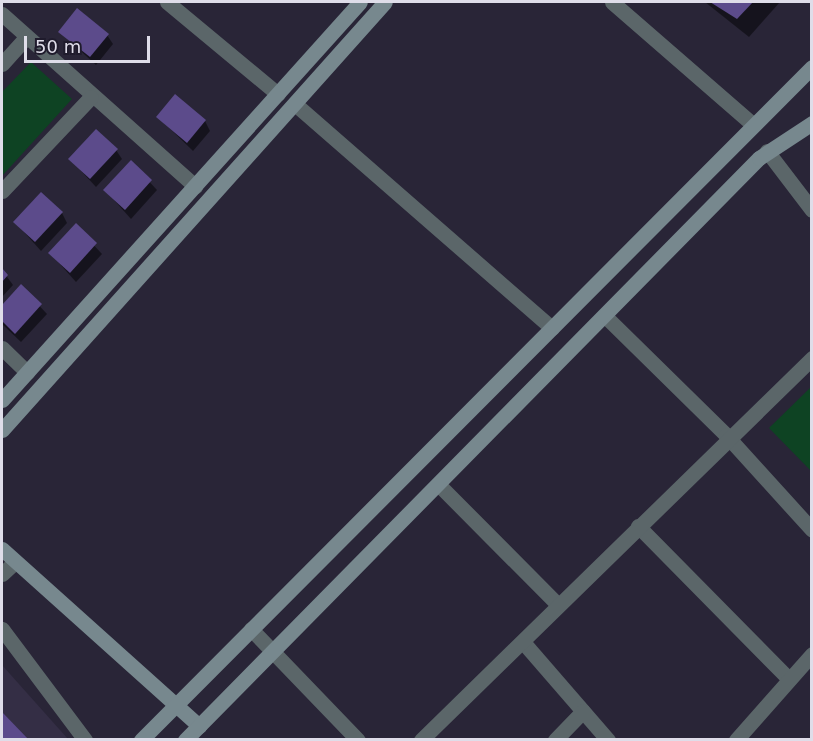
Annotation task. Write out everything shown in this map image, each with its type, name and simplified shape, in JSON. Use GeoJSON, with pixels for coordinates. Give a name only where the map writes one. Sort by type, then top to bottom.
{"type":"FeatureCollection","features":[{"type":"Feature","properties":{"kind":"street"},"geometry":{"type":"LineString","coordinates":[[167,2],[278,94]]}},
{"type":"Feature","properties":{"kind":"street"},"geometry":{"type":"LineString","coordinates":[[2,400],[360,2]]}},
{"type":"Feature","properties":{"kind":"street"},"geometry":{"type":"LineString","coordinates":[[2,430],[385,2]]}},
{"type":"Feature","properties":{"kind":"street"},"geometry":{"type":"LineString","coordinates":[[612,2],[751,123]]}},
{"type":"Feature","properties":{"kind":"street"},"geometry":{"type":"LineString","coordinates":[[2,14],[91,97],[195,186]]}},
{"type":"Feature","properties":{"kind":"street"},"geometry":{"type":"LineString","coordinates":[[2,64],[26,36]]}},
{"type":"Feature","properties":{"kind":"street"},"geometry":{"type":"LineString","coordinates":[[141,740],[552,328],[751,123],[812,67]]}},
{"type":"Feature","properties":{"kind":"street"},"geometry":{"type":"LineString","coordinates":[[2,192],[91,97]]}},
{"type":"Feature","properties":{"kind":"street"},"geometry":{"type":"LineString","coordinates":[[295,104],[552,328]]}},
{"type":"Feature","properties":{"kind":"street"},"geometry":{"type":"LineString","coordinates":[[185,740],[440,486],[767,151],[812,123]]}},
{"type":"Feature","properties":{"kind":"street"},"geometry":{"type":"LineString","coordinates":[[767,151],[812,210]]}},
{"type":"Feature","properties":{"kind":"street"},"geometry":{"type":"LineString","coordinates":[[605,315],[726,435],[812,530]]}},
{"type":"Feature","properties":{"kind":"street"},"geometry":{"type":"LineString","coordinates":[[2,348],[27,372]]}},
{"type":"Feature","properties":{"kind":"street"},"geometry":{"type":"LineString","coordinates":[[421,740],[523,642],[557,604],[638,526],[726,435],[812,358]]}},
{"type":"Feature","properties":{"kind":"street"},"geometry":{"type":"LineString","coordinates":[[440,486],[557,604]]}},
{"type":"Feature","properties":{"kind":"street"},"geometry":{"type":"LineString","coordinates":[[638,526],[789,679]]}},
{"type":"Feature","properties":{"kind":"street"},"geometry":{"type":"LineString","coordinates":[[2,549],[199,726]]}},
{"type":"Feature","properties":{"kind":"street"},"geometry":{"type":"LineString","coordinates":[[2,574],[15,562]]}},
{"type":"Feature","properties":{"kind":"street"},"geometry":{"type":"LineString","coordinates":[[2,629],[85,740]]}},
{"type":"Feature","properties":{"kind":"street"},"geometry":{"type":"LineString","coordinates":[[251,629],[358,740]]}},
{"type":"Feature","properties":{"kind":"street"},"geometry":{"type":"LineString","coordinates":[[523,642],[608,740]]}},
{"type":"Feature","properties":{"kind":"street"},"geometry":{"type":"LineString","coordinates":[[736,740],[812,654]]}},
{"type":"Feature","properties":{"kind":"street"},"geometry":{"type":"LineString","coordinates":[[555,740],[584,711]]}},
{"type":"Feature","properties":{"kind":"shaded area"},"geometry":{"type":"Polygon","coordinates":[[[2,665],[68,739],[2,739],[2,665]]]}},
{"type":"Feature","properties":{"kind":"green space"},"geometry":{"type":"Polygon","coordinates":[[[31,62],[72,99],[2,176],[2,92],[31,62]]]}},
{"type":"Feature","properties":{"kind":"green space"},"geometry":{"type":"Polygon","coordinates":[[[811,387],[811,471],[769,428],[811,387]]]}},
{"type":"Feature","properties":{"kind":"building"},"geometry":{"type":"Polygon","coordinates":[[[710,2],[753,2],[737,19],[710,2]]]}},
{"type":"Feature","properties":{"kind":"building"},"geometry":{"type":"Polygon","coordinates":[[[77,8],[109,34],[90,57],[58,32],[77,8]]]}},
{"type":"Feature","properties":{"kind":"building"},"geometry":{"type":"Polygon","coordinates":[[[175,94],[206,120],[187,143],[156,117],[175,94]]]}},
{"type":"Feature","properties":{"kind":"building"},"geometry":{"type":"Polygon","coordinates":[[[96,129],[118,149],[90,179],[68,159],[96,129]]]}},
{"type":"Feature","properties":{"kind":"building"},"geometry":{"type":"Polygon","coordinates":[[[131,160],[152,180],[125,210],[103,190],[131,160]]]}},
{"type":"Feature","properties":{"kind":"building"},"geometry":{"type":"Polygon","coordinates":[[[41,192],[63,212],[35,242],[13,222],[41,192]]]}},
{"type":"Feature","properties":{"kind":"building"},"geometry":{"type":"Polygon","coordinates":[[[76,223],[97,243],[70,273],[48,253],[76,223]]]}},
{"type":"Feature","properties":{"kind":"building"},"geometry":{"type":"Polygon","coordinates":[[[2,268],[8,275],[2,282],[2,268]]]}},
{"type":"Feature","properties":{"kind":"building"},"geometry":{"type":"Polygon","coordinates":[[[21,284],[42,304],[15,334],[2,321],[2,305],[21,284]]]}},
{"type":"Feature","properties":{"kind":"building"},"geometry":{"type":"Polygon","coordinates":[[[2,712],[29,740],[2,740],[2,712]]]}}]}
